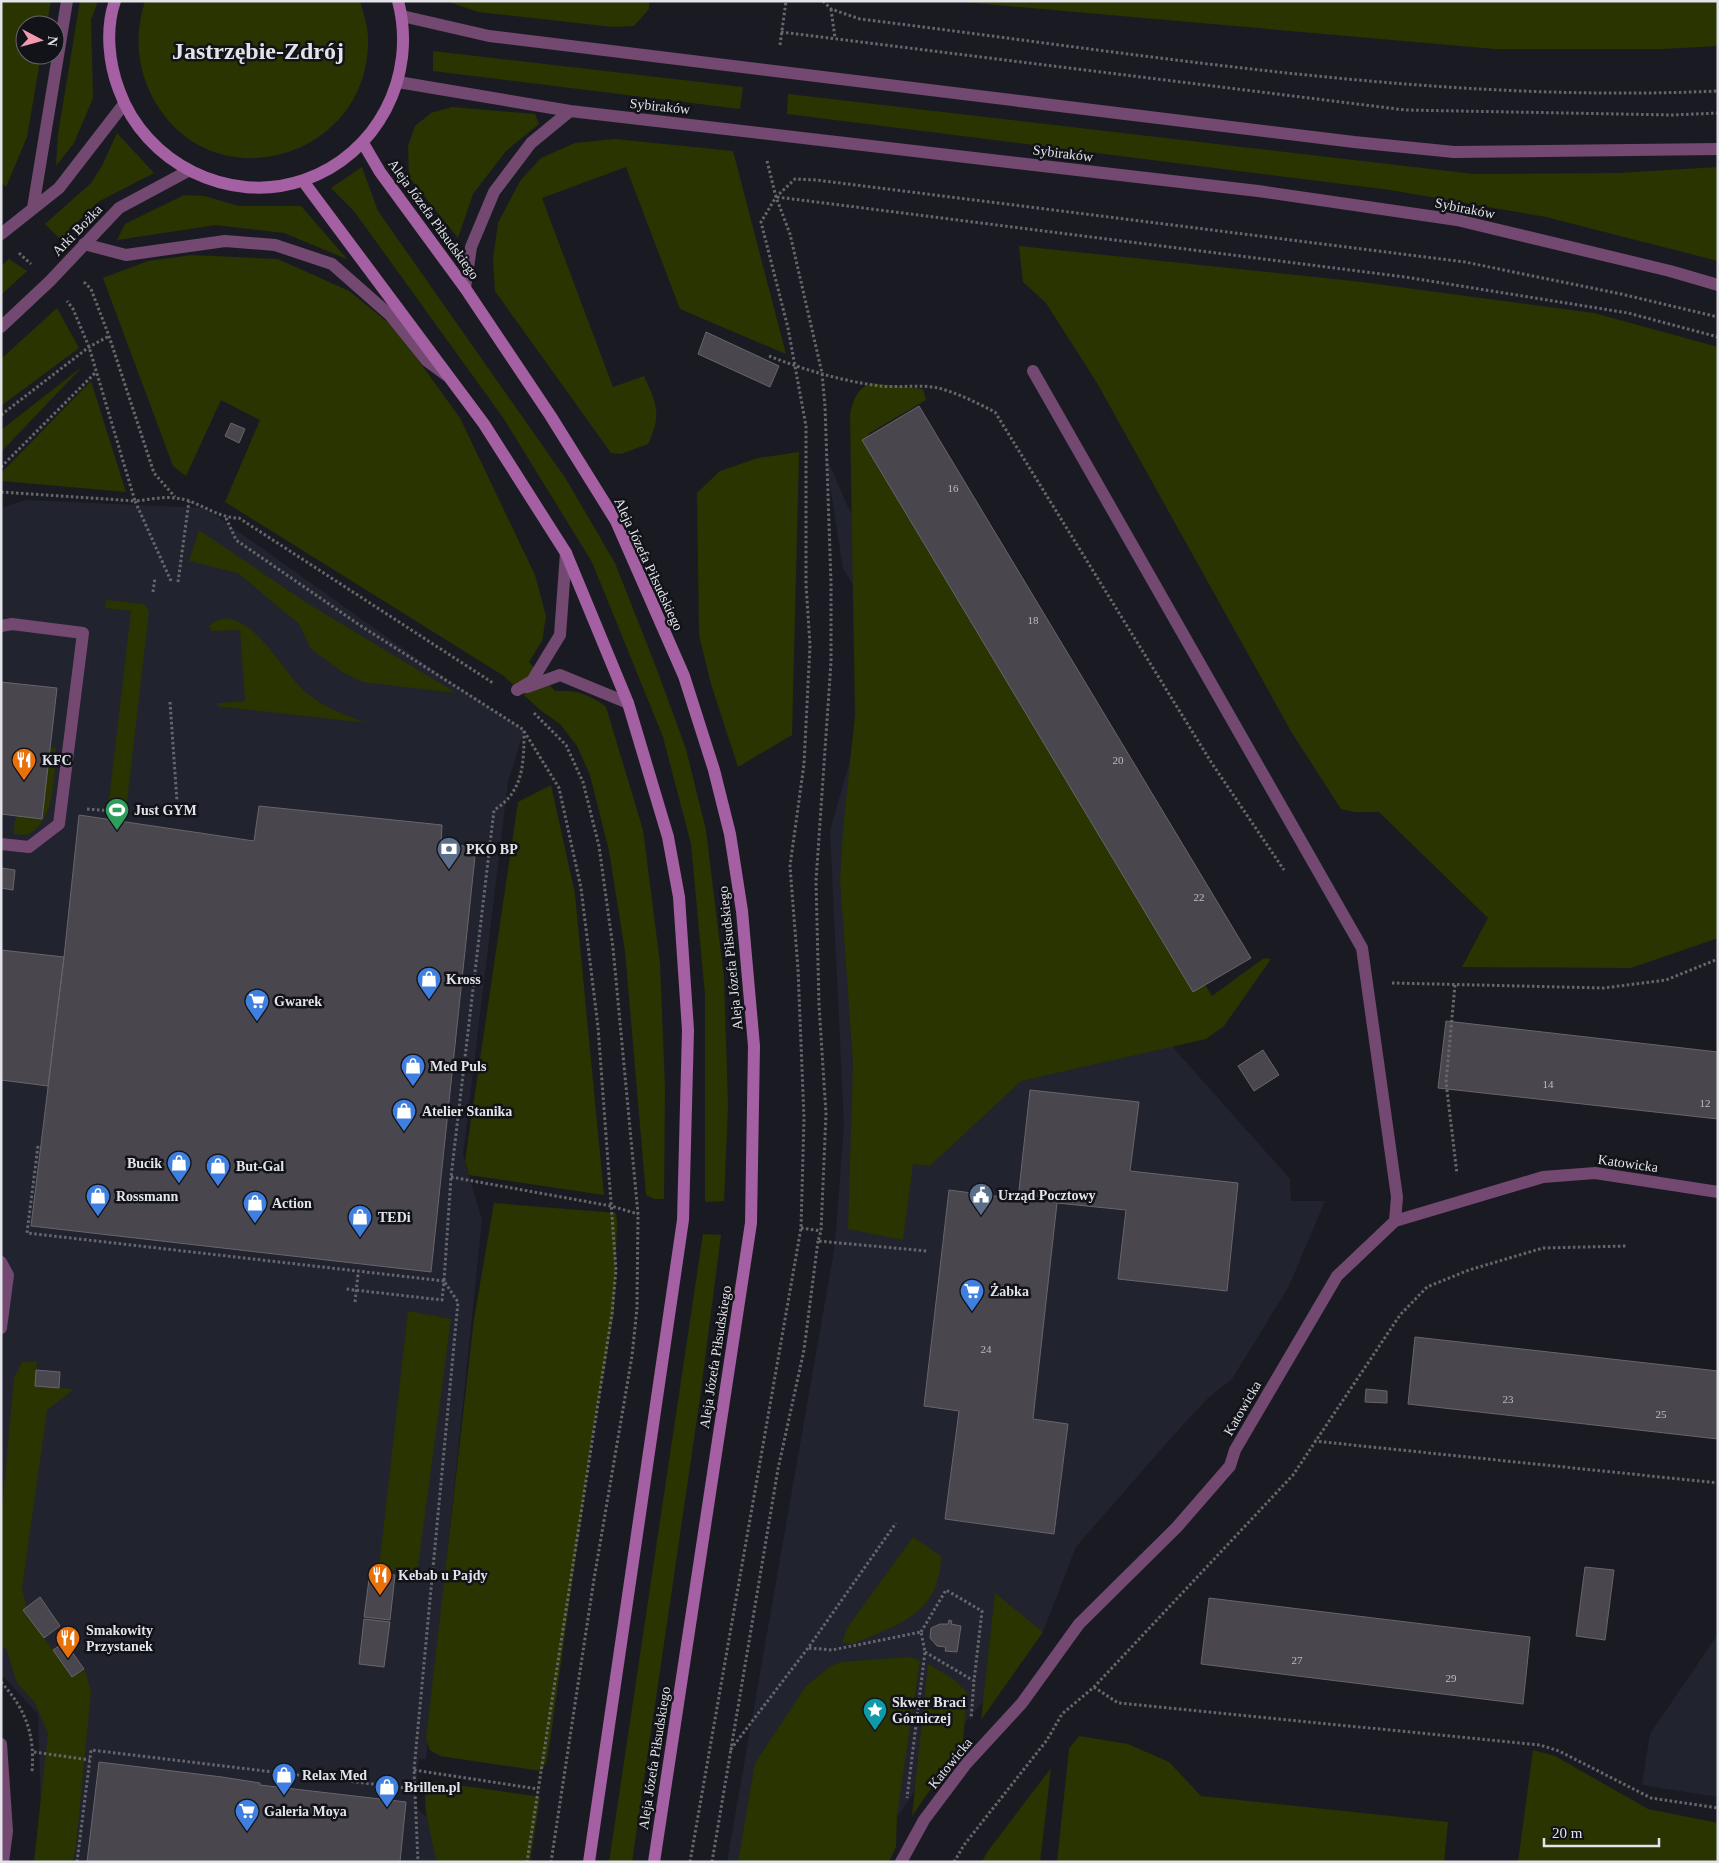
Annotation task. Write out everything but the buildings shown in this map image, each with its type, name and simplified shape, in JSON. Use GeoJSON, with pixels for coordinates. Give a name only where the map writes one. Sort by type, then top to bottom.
{"type":"FeatureCollection","features":[{"type":"Feature","properties":{"kind":"main road"},"geometry":{"type":"LineString","coordinates":[[115,1],[109,38],[112,72],[124,104],[140,130],[162,154],[188,171],[225,184],[264,188],[303,180],[335,165],[363,143],[386,111],[398,82],[404,50],[402,16],[398,1]]}},
{"type":"Feature","properties":{"kind":"main road","name":"Aleja Józefa Piłsudskiego"},"geometry":{"type":"LineString","coordinates":[[363,143],[380,172],[465,288],[550,415],[616,521],[684,676],[730,834],[742,911],[754,1046],[751,1223],[654,1862]]}},
{"type":"Feature","properties":{"kind":"main road"},"geometry":{"type":"LineString","coordinates":[[303,180],[484,424],[566,553],[628,703],[668,837],[679,897],[688,1030],[683,1220],[589,1862]]}},
{"type":"Feature","properties":{"kind":"street"},"geometry":{"type":"LineString","coordinates":[[33,208],[67,1]]}},
{"type":"Feature","properties":{"kind":"street"},"geometry":{"type":"LineString","coordinates":[[402,16],[489,36],[1354,142],[1454,152],[1718,149]]}},
{"type":"Feature","properties":{"kind":"street","name":"Sybiraków"},"geometry":{"type":"LineString","coordinates":[[398,82],[570,111],[1258,191],[1457,220],[1670,271],[1718,285]]}},
{"type":"Feature","properties":{"kind":"street"},"geometry":{"type":"LineString","coordinates":[[1,234],[59,188],[124,104]]}},
{"type":"Feature","properties":{"kind":"street"},"geometry":{"type":"LineString","coordinates":[[465,288],[471,247],[494,192],[531,143],[570,111]]}},
{"type":"Feature","properties":{"kind":"street","name":"Arki Bożka"},"geometry":{"type":"LineString","coordinates":[[1,327],[119,208],[188,171]]}},
{"type":"Feature","properties":{"kind":"street"},"geometry":{"type":"LineString","coordinates":[[84,244],[126,255],[225,241],[275,245],[332,264],[390,315],[427,361],[451,378]]}},
{"type":"Feature","properties":{"kind":"street"},"geometry":{"type":"LineString","coordinates":[[1033,371],[1362,948],[1397,1197],[1395,1221]]}},
{"type":"Feature","properties":{"kind":"street"},"geometry":{"type":"LineString","coordinates":[[566,553],[560,635],[532,681],[517,690],[560,675],[628,703]]}},
{"type":"Feature","properties":{"kind":"street"},"geometry":{"type":"LineString","coordinates":[[1,626],[12,624],[84,633],[60,824],[29,847],[1,844]]}},
{"type":"Feature","properties":{"kind":"street","name":"Katowicka"},"geometry":{"type":"LineString","coordinates":[[901,1862],[924,1820],[966,1764],[1022,1702],[1079,1624],[1177,1527],[1230,1466],[1235,1450],[1337,1276],[1395,1221],[1543,1177],[1595,1173],[1718,1192]]}},
{"type":"Feature","properties":{"kind":"street"},"geometry":{"type":"LineString","coordinates":[[1,1262],[8,1275],[1,1328]]}},
{"type":"Feature","properties":{"kind":"street"},"geometry":{"type":"LineString","coordinates":[[1,1744],[7,1830],[3,1862]]}},
{"type":"Feature","properties":{"kind":"path"},"geometry":{"type":"LineString","coordinates":[[786,1],[781,32],[1405,110],[1672,115],[1718,113]]}},
{"type":"Feature","properties":{"kind":"path"},"geometry":{"type":"LineString","coordinates":[[823,1],[831,9],[860,18],[1343,78],[1456,89],[1614,94],[1718,91]]}},
{"type":"Feature","properties":{"kind":"path"},"geometry":{"type":"LineString","coordinates":[[831,9],[835,38]]}},
{"type":"Feature","properties":{"kind":"path"},"geometry":{"type":"LineString","coordinates":[[712,1862],[778,1469],[804,1350],[818,1241],[821,1231],[826,1114],[819,1004],[816,881],[831,662],[831,583],[825,406],[822,373],[790,234],[776,196],[767,159]]}},
{"type":"Feature","properties":{"kind":"path"},"geometry":{"type":"LineString","coordinates":[[690,1862],[801,1228],[804,1118],[798,970],[790,866],[804,764],[810,645],[806,584],[806,426],[796,366],[761,222],[776,196],[795,179],[816,180],[1237,232],[1464,262],[1621,294],[1718,318]]}},
{"type":"Feature","properties":{"kind":"path"},"geometry":{"type":"LineString","coordinates":[[776,196],[1405,277],[1628,313],[1718,336]]}},
{"type":"Feature","properties":{"kind":"path"},"geometry":{"type":"LineString","coordinates":[[91,289],[109,336],[154,473],[175,498]]}},
{"type":"Feature","properties":{"kind":"path"},"geometry":{"type":"LineString","coordinates":[[73,309],[89,347],[135,501],[171,581]]}},
{"type":"Feature","properties":{"kind":"path"},"geometry":{"type":"LineString","coordinates":[[1,415],[89,347],[109,336]]}},
{"type":"Feature","properties":{"kind":"path"},"geometry":{"type":"LineString","coordinates":[[769,356],[796,366]]}},
{"type":"Feature","properties":{"kind":"path"},"geometry":{"type":"LineString","coordinates":[[1,466],[96,372]]}},
{"type":"Feature","properties":{"kind":"path"},"geometry":{"type":"LineString","coordinates":[[1,492],[135,501],[175,498],[189,501],[226,518],[239,518],[495,684]]}},
{"type":"Feature","properties":{"kind":"path"},"geometry":{"type":"LineString","coordinates":[[178,582],[189,501]]}},
{"type":"Feature","properties":{"kind":"path"},"geometry":{"type":"LineString","coordinates":[[226,518],[236,540],[361,626],[524,730],[559,788],[581,888],[598,1027],[616,1270],[612,1313],[528,1862]]}},
{"type":"Feature","properties":{"kind":"path"},"geometry":{"type":"LineString","coordinates":[[153,592],[155,578]]}},
{"type":"Feature","properties":{"kind":"path"},"geometry":{"type":"LineString","coordinates":[[170,702],[177,801]]}},
{"type":"Feature","properties":{"kind":"path"},"geometry":{"type":"LineString","coordinates":[[530,709],[546,722],[566,745],[582,782],[599,846],[614,948],[638,1214],[637,1308],[632,1356],[594,1579],[551,1862]]}},
{"type":"Feature","properties":{"kind":"path"},"geometry":{"type":"LineString","coordinates":[[346,1289],[442,1300],[451,1177],[494,810],[506,803],[517,788],[524,764],[524,730]]}},
{"type":"Feature","properties":{"kind":"path"},"geometry":{"type":"LineString","coordinates":[[84,808],[126,812]]}},
{"type":"Feature","properties":{"kind":"path"},"geometry":{"type":"LineString","coordinates":[[1455,985],[1446,1082],[1456,1174],[1466,1173]]}},
{"type":"Feature","properties":{"kind":"path"},"geometry":{"type":"LineString","coordinates":[[38,1146],[27,1233],[444,1281],[458,1302],[414,1770],[418,1862]]}},
{"type":"Feature","properties":{"kind":"path"},"geometry":{"type":"LineString","coordinates":[[451,1177],[611,1206],[638,1214]]}},
{"type":"Feature","properties":{"kind":"path"},"geometry":{"type":"LineString","coordinates":[[801,1228],[821,1231]]}},
{"type":"Feature","properties":{"kind":"path"},"geometry":{"type":"LineString","coordinates":[[818,1241],[927,1251]]}},
{"type":"Feature","properties":{"kind":"path"},"geometry":{"type":"LineString","coordinates":[[954,1862],[964,1844],[1047,1740],[1062,1714],[1094,1687],[1293,1475],[1400,1315],[1427,1287],[1469,1270],[1543,1248],[1627,1246]]}},
{"type":"Feature","properties":{"kind":"path"},"geometry":{"type":"LineString","coordinates":[[355,1302],[358,1271]]}},
{"type":"Feature","properties":{"kind":"path"},"geometry":{"type":"LineString","coordinates":[[1314,1441],[1718,1483]]}},
{"type":"Feature","properties":{"kind":"path"},"geometry":{"type":"LineString","coordinates":[[731,1748],[808,1648],[896,1523]]}},
{"type":"Feature","properties":{"kind":"path"},"geometry":{"type":"LineString","coordinates":[[905,1808],[925,1652],[921,1632],[946,1590],[982,1611],[971,1721]]}},
{"type":"Feature","properties":{"kind":"path"},"geometry":{"type":"LineString","coordinates":[[808,1648],[832,1650],[921,1632]]}},
{"type":"Feature","properties":{"kind":"path"},"geometry":{"type":"LineString","coordinates":[[925,1652],[974,1681]]}},
{"type":"Feature","properties":{"kind":"path"},"geometry":{"type":"LineString","coordinates":[[1094,1687],[1118,1704],[1540,1745],[1559,1752],[1651,1798],[1718,1808]]}},
{"type":"Feature","properties":{"kind":"path"},"geometry":{"type":"LineString","coordinates":[[76,1862],[90,1750],[414,1789]]}},
{"type":"Feature","properties":{"kind":"path"},"geometry":{"type":"LineString","coordinates":[[34,1752],[90,1760]]}},
{"type":"Feature","properties":{"kind":"path"},"geometry":{"type":"LineString","coordinates":[[414,1770],[538,1789]]}},
{"type":"Feature","properties":{"kind":"shaded area"},"geometry":{"type":"Polygon","coordinates":[[[825,454],[848,507],[1116,973],[1177,1052],[1290,1179],[1291,1201],[1325,1201],[1289,1286],[1232,1379],[1208,1398],[1076,1547],[1042,1634],[942,1749],[868,1862],[727,1862],[835,1245],[844,1125],[830,830],[862,720],[862,600],[843,568],[825,454]]]}},
{"type":"Feature","properties":{"kind":"shaded area"},"geometry":{"type":"Polygon","coordinates":[[[26,500],[205,508],[449,681],[524,730],[508,782],[463,1155],[482,1220],[426,1759],[419,1759],[415,1806],[449,1839],[441,1862],[34,1862],[41,1813],[38,1714],[1,1674],[1,508],[26,500]]]}},
{"type":"Feature","properties":{"kind":"shaded area"},"geometry":{"type":"Polygon","coordinates":[[[1718,1634],[1718,1797],[1642,1785],[1650,1734],[1718,1634]]]}},
{"type":"Feature","properties":{"kind":"green space"},"geometry":{"type":"Polygon","coordinates":[[[1,1],[51,1],[49,15],[15,15],[15,65],[39,65],[27,137],[6,187],[1,182],[1,1]]]}},
{"type":"Feature","properties":{"kind":"green space"},"geometry":{"type":"Polygon","coordinates":[[[80,1],[98,1],[91,20],[93,98],[74,143],[56,166],[58,134],[80,1]]]}},
{"type":"Feature","properties":{"kind":"green space"},"geometry":{"type":"Polygon","coordinates":[[[145,1],[360,1],[368,38],[362,79],[344,113],[317,138],[284,153],[248,158],[213,151],[180,132],[154,100],[148,88],[139,52],[139,26],[145,1]]]}},
{"type":"Feature","properties":{"kind":"green space"},"geometry":{"type":"Polygon","coordinates":[[[446,1],[649,1],[649,9],[634,26],[613,27],[478,12],[446,1]]]}},
{"type":"Feature","properties":{"kind":"green space"},"geometry":{"type":"Polygon","coordinates":[[[951,1],[1718,1],[1718,46],[1662,49],[1495,49],[951,1]]]}},
{"type":"Feature","properties":{"kind":"green space"},"geometry":{"type":"Polygon","coordinates":[[[433,51],[743,87],[740,109],[433,71],[433,51]]]}},
{"type":"Feature","properties":{"kind":"green space"},"geometry":{"type":"Polygon","coordinates":[[[788,94],[1474,174],[1618,173],[1718,167],[1718,261],[1546,217],[1390,190],[787,114],[788,94]]]}},
{"type":"Feature","properties":{"kind":"green space"},"geometry":{"type":"Polygon","coordinates":[[[452,107],[535,114],[539,124],[506,151],[473,194],[458,238],[409,177],[408,146],[415,126],[431,113],[452,107]]]}},
{"type":"Feature","properties":{"kind":"green space"},"geometry":{"type":"Polygon","coordinates":[[[117,133],[154,173],[98,202],[60,239],[45,224],[91,183],[102,166],[117,133]]]}},
{"type":"Feature","properties":{"kind":"green space"},"geometry":{"type":"Polygon","coordinates":[[[615,139],[733,151],[786,354],[680,309],[626,167],[542,198],[613,387],[644,376],[655,402],[655,424],[648,444],[621,454],[611,453],[495,291],[493,259],[498,223],[520,181],[541,158],[575,143],[615,139]]]}},
{"type":"Feature","properties":{"kind":"green space"},"geometry":{"type":"Polygon","coordinates":[[[362,167],[378,211],[566,479],[615,563],[686,749],[706,830],[724,978],[728,1106],[724,1201],[705,1202],[705,995],[691,844],[663,737],[592,562],[504,419],[354,211],[331,188],[362,167]]]}},
{"type":"Feature","properties":{"kind":"green space"},"geometry":{"type":"Polygon","coordinates":[[[184,195],[204,196],[239,206],[301,206],[347,259],[284,233],[216,225],[117,240],[125,224],[184,195]]]}},
{"type":"Feature","properties":{"kind":"green space"},"geometry":{"type":"Polygon","coordinates":[[[1019,246],[1362,282],[1594,313],[1718,347],[1718,938],[1631,968],[1462,967],[1488,918],[1379,812],[1355,812],[1341,809],[1292,733],[1097,383],[1046,303],[1023,282],[1019,246]]]}},
{"type":"Feature","properties":{"kind":"green space"},"geometry":{"type":"Polygon","coordinates":[[[192,255],[278,259],[349,291],[395,328],[460,418],[535,575],[546,616],[542,641],[529,662],[555,691],[569,691],[582,694],[606,707],[643,830],[660,963],[665,1088],[664,1199],[654,1199],[646,1195],[625,951],[609,851],[590,775],[577,746],[560,724],[540,710],[504,676],[225,502],[260,420],[221,400],[186,476],[173,466],[103,278],[148,261],[192,255]]]}},
{"type":"Feature","properties":{"kind":"green space"},"geometry":{"type":"Polygon","coordinates":[[[9,259],[27,271],[1,295],[1,266],[9,259]]]}},
{"type":"Feature","properties":{"kind":"green space"},"geometry":{"type":"Polygon","coordinates":[[[57,308],[79,348],[1,406],[1,359],[57,308]]]}},
{"type":"Feature","properties":{"kind":"green space"},"geometry":{"type":"Polygon","coordinates":[[[83,366],[1,452],[1,430],[83,366]]]}},
{"type":"Feature","properties":{"kind":"green space"},"geometry":{"type":"Polygon","coordinates":[[[91,381],[126,492],[2,481],[2,472],[91,381]]]}},
{"type":"Feature","properties":{"kind":"green space"},"geometry":{"type":"Polygon","coordinates":[[[871,383],[923,389],[926,400],[868,434],[1212,996],[1264,958],[1271,959],[1224,1026],[1206,1039],[1021,1081],[930,1166],[913,1164],[903,1240],[848,1229],[853,1064],[840,880],[843,829],[855,715],[850,414],[856,396],[871,383]]]}},
{"type":"Feature","properties":{"kind":"green space"},"geometry":{"type":"Polygon","coordinates":[[[799,452],[792,735],[738,767],[711,684],[699,635],[697,493],[720,471],[758,458],[799,452]]]}},
{"type":"Feature","properties":{"kind":"green space"},"geometry":{"type":"Polygon","coordinates":[[[199,530],[307,603],[456,693],[363,682],[342,672],[311,649],[299,624],[238,573],[189,561],[199,530]]]}},
{"type":"Feature","properties":{"kind":"green space"},"geometry":{"type":"Polygon","coordinates":[[[106,600],[144,604],[149,611],[127,802],[109,800],[131,611],[105,608],[106,600]]]}},
{"type":"Feature","properties":{"kind":"green space"},"geometry":{"type":"Polygon","coordinates":[[[225,618],[238,621],[259,637],[305,692],[334,710],[367,723],[217,706],[218,703],[245,701],[240,630],[211,631],[209,626],[215,621],[225,618]]]}},
{"type":"Feature","properties":{"kind":"green space"},"geometry":{"type":"Polygon","coordinates":[[[50,748],[56,748],[52,797],[49,809],[37,828],[27,835],[13,834],[16,816],[42,819],[50,748]]]}},
{"type":"Feature","properties":{"kind":"green space"},"geometry":{"type":"Polygon","coordinates":[[[551,785],[575,894],[604,1195],[469,1175],[465,1161],[518,802],[551,785]]]}},
{"type":"Feature","properties":{"kind":"green space"},"geometry":{"type":"Polygon","coordinates":[[[494,1203],[616,1213],[617,1223],[614,1313],[592,1438],[550,1742],[546,1763],[541,1771],[440,1756],[430,1750],[426,1739],[474,1319],[494,1203]]]}},
{"type":"Feature","properties":{"kind":"green space"},"geometry":{"type":"Polygon","coordinates":[[[703,1234],[721,1235],[700,1398],[632,1862],[609,1862],[703,1234]]]}},
{"type":"Feature","properties":{"kind":"green space"},"geometry":{"type":"Polygon","coordinates":[[[408,1311],[451,1319],[417,1574],[379,1568],[408,1311]]]}},
{"type":"Feature","properties":{"kind":"green space"},"geometry":{"type":"Polygon","coordinates":[[[37,1361],[35,1386],[74,1389],[47,1410],[22,1589],[27,1607],[24,1610],[72,1677],[85,1670],[91,1692],[76,1847],[72,1862],[34,1862],[48,1733],[35,1703],[17,1683],[6,1648],[1,1649],[1,1520],[14,1378],[22,1362],[37,1361]]]}},
{"type":"Feature","properties":{"kind":"green space"},"geometry":{"type":"Polygon","coordinates":[[[913,1537],[941,1556],[939,1576],[933,1592],[925,1604],[914,1615],[886,1630],[853,1644],[842,1642],[847,1628],[913,1537]]]}},
{"type":"Feature","properties":{"kind":"green space"},"geometry":{"type":"Polygon","coordinates":[[[995,1593],[1043,1632],[981,1720],[995,1593]]]}},
{"type":"Feature","properties":{"kind":"green space"},"geometry":{"type":"Polygon","coordinates":[[[909,1657],[920,1660],[897,1815],[896,1847],[889,1862],[738,1862],[755,1763],[806,1686],[831,1666],[841,1662],[909,1657]]]}},
{"type":"Feature","properties":{"kind":"green space"},"geometry":{"type":"Polygon","coordinates":[[[928,1664],[952,1678],[967,1692],[963,1742],[912,1816],[928,1664]]]}},
{"type":"Feature","properties":{"kind":"green space"},"geometry":{"type":"Polygon","coordinates":[[[1079,1736],[1128,1744],[1169,1762],[1201,1796],[1448,1822],[1444,1862],[1057,1862],[1069,1749],[1079,1736]]]}},
{"type":"Feature","properties":{"kind":"green space"},"geometry":{"type":"Polygon","coordinates":[[[1533,1750],[1555,1756],[1648,1809],[1718,1823],[1718,1862],[1518,1862],[1533,1750]]]}},
{"type":"Feature","properties":{"kind":"green space"},"geometry":{"type":"Polygon","coordinates":[[[1051,1768],[1040,1862],[982,1862],[988,1851],[1051,1768]]]}},
{"type":"Feature","properties":{"kind":"green space"},"geometry":{"type":"Polygon","coordinates":[[[429,1781],[540,1798],[530,1862],[436,1862],[425,1799],[429,1781]]]}},
{"type":"Feature","properties":{"kind":"place","name":"KFC"},"geometry":{"type":"Point","coordinates":[24,781]}},
{"type":"Feature","properties":{"kind":"place","name":"Just GYM"},"geometry":{"type":"Point","coordinates":[117,831]}},
{"type":"Feature","properties":{"kind":"place","name":"PKO BP"},"geometry":{"type":"Point","coordinates":[449,870]}},
{"type":"Feature","properties":{"kind":"place","name":"Kross"},"geometry":{"type":"Point","coordinates":[429,1000]}},
{"type":"Feature","properties":{"kind":"place","name":"Gwarek"},"geometry":{"type":"Point","coordinates":[257,1022]}},
{"type":"Feature","properties":{"kind":"place","name":"Med Puls"},"geometry":{"type":"Point","coordinates":[413,1087]}},
{"type":"Feature","properties":{"kind":"place","name":"Atelier Stanika"},"geometry":{"type":"Point","coordinates":[404,1132]}},
{"type":"Feature","properties":{"kind":"place","name":"Bucik"},"geometry":{"type":"Point","coordinates":[179,1184]}},
{"type":"Feature","properties":{"kind":"place","name":"But-Gal"},"geometry":{"type":"Point","coordinates":[218,1187]}},
{"type":"Feature","properties":{"kind":"place","name":"Urząd Pocztowy"},"geometry":{"type":"Point","coordinates":[981,1216]}},
{"type":"Feature","properties":{"kind":"place","name":"Rossmann"},"geometry":{"type":"Point","coordinates":[98,1217]}},
{"type":"Feature","properties":{"kind":"place","name":"Action"},"geometry":{"type":"Point","coordinates":[255,1224]}},
{"type":"Feature","properties":{"kind":"place","name":"TEDi"},"geometry":{"type":"Point","coordinates":[360,1238]}},
{"type":"Feature","properties":{"kind":"place","name":"Żabka"},"geometry":{"type":"Point","coordinates":[972,1312]}},
{"type":"Feature","properties":{"kind":"place","name":"Kebab u Pajdy"},"geometry":{"type":"Point","coordinates":[380,1596]}},
{"type":"Feature","properties":{"kind":"place","name":"Smakowity Przystanek"},"geometry":{"type":"Point","coordinates":[68,1659]}},
{"type":"Feature","properties":{"kind":"place","name":"Skwer Braci Górniczej"},"geometry":{"type":"Point","coordinates":[875,1731]}},
{"type":"Feature","properties":{"kind":"place","name":"Relax Med"},"geometry":{"type":"Point","coordinates":[284,1796]}},
{"type":"Feature","properties":{"kind":"place","name":"Brillen.pl"},"geometry":{"type":"Point","coordinates":[387,1808]}},
{"type":"Feature","properties":{"kind":"place","name":"Galeria Moya"},"geometry":{"type":"Point","coordinates":[247,1832]}},
{"type":"Feature","properties":{"kind":"district","name":"Jastrzębie-Zdrój"},"geometry":{"type":"Point","coordinates":[258,51]}}]}
